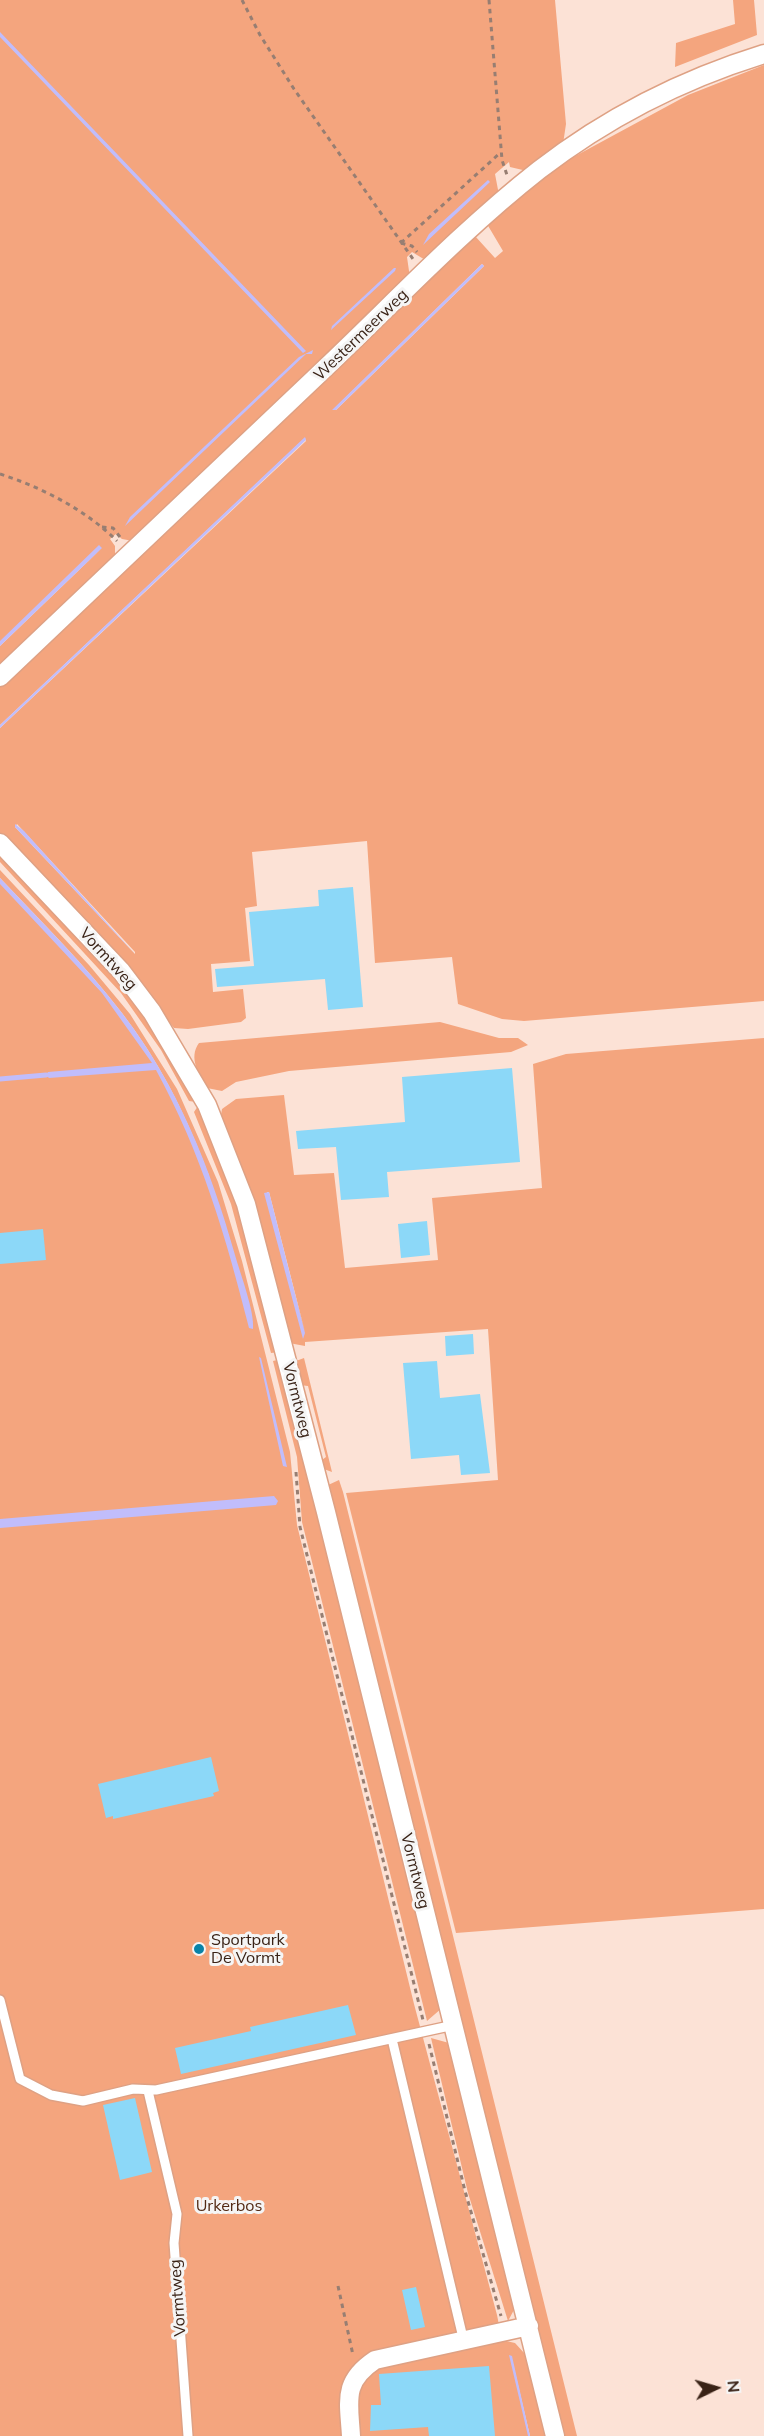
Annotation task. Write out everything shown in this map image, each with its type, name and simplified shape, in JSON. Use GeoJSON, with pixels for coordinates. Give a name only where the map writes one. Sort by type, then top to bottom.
{"type":"FeatureCollection","features":[{"type":"Feature","properties":{"kind":"street","name":"Westermeerweg"},"geometry":{"type":"LineString","coordinates":[[0,677],[458,241],[539,170],[594,132],[641,105],[700,77],[764,54]]}},
{"type":"Feature","properties":{"kind":"street","name":"Vormtweg"},"geometry":{"type":"LineString","coordinates":[[0,843],[121,971],[147,1005],[199,1090],[231,1163],[251,1223],[280,1334],[555,2436]]}},
{"type":"Feature","properties":{"kind":"street"},"geometry":{"type":"LineString","coordinates":[[351,2436],[350,2387],[365,2367],[387,2355],[464,2342],[529,2326]]}},
{"type":"Feature","properties":{"kind":"lane"},"geometry":{"type":"LineString","coordinates":[[0,2000],[17,2073],[25,2084],[51,2095],[83,2101],[133,2090],[148,2091],[454,2025]]}},
{"type":"Feature","properties":{"kind":"lane"},"geometry":{"type":"LineString","coordinates":[[392,2039],[464,2342]]}},
{"type":"Feature","properties":{"kind":"lane","name":"Vormtweg"},"geometry":{"type":"LineString","coordinates":[[148,2091],[178,2218],[174,2243],[188,2436]]}},
{"type":"Feature","properties":{"kind":"path"},"geometry":{"type":"LineString","coordinates":[[243,0],[260,35],[288,80],[401,243],[416,263],[417,252],[412,246],[401,243]]}},
{"type":"Feature","properties":{"kind":"path"},"geometry":{"type":"LineString","coordinates":[[489,0],[501,152],[509,177]]}},
{"type":"Feature","properties":{"kind":"path"},"geometry":{"type":"LineString","coordinates":[[401,243],[501,152]]}},
{"type":"Feature","properties":{"kind":"path"},"geometry":{"type":"LineString","coordinates":[[0,474],[30,484],[100,526],[121,544],[120,534],[113,528],[100,526]]}},
{"type":"Feature","properties":{"kind":"path","name":"Vormtweg"},"geometry":{"type":"LineString","coordinates":[[295,1464],[300,1527],[423,2023]]}},
{"type":"Feature","properties":{"kind":"path"},"geometry":{"type":"LineString","coordinates":[[428,2039],[465,2191],[503,2324]]}},
{"type":"Feature","properties":{"kind":"path"},"geometry":{"type":"LineString","coordinates":[[338,2286],[355,2362]]}},
{"type":"Feature","properties":{"kind":"green space"},"geometry":{"type":"Polygon","coordinates":[[[0,0],[555,0],[566,124],[563,144],[527,171],[510,167],[509,162],[495,174],[499,195],[427,261],[412,252],[407,257],[410,278],[133,541],[122,539],[116,534],[110,539],[115,546],[115,558],[0,667],[0,646],[102,548],[0,643],[0,0]]]}},
{"type":"Feature","properties":{"kind":"green space"},"geometry":{"type":"Polygon","coordinates":[[[733,0],[754,0],[757,35],[675,67],[676,43],[735,24],[733,0]]]}},
{"type":"Feature","properties":{"kind":"green space"},"geometry":{"type":"Polygon","coordinates":[[[764,65],[764,1001],[524,1021],[502,1019],[458,1004],[452,957],[375,963],[367,841],[252,852],[257,906],[245,908],[250,961],[211,964],[213,992],[243,989],[246,1018],[241,1022],[188,1029],[174,1028],[107,947],[0,834],[0,728],[306,441],[305,438],[0,725],[0,686],[475,236],[495,258],[503,251],[487,224],[555,167],[688,95],[764,65]],[[482,264],[333,410],[336,410],[484,266],[482,264]],[[17,824],[15,827],[135,954],[135,952],[17,824]]]}},
{"type":"Feature","properties":{"kind":"green space"},"geometry":{"type":"Polygon","coordinates":[[[0,852],[134,998],[196,1102],[189,1101],[161,1050],[121,993],[0,862],[0,852]]]}},
{"type":"Feature","properties":{"kind":"green space","name":"Urkerbos"},"geometry":{"type":"Polygon","coordinates":[[[0,870],[89,965],[130,1014],[177,1089],[218,1182],[242,1261],[290,1452],[297,1525],[414,2004],[502,2340],[515,2343],[525,2354],[547,2436],[530,2436],[511,2355],[529,2436],[0,2436],[0,880],[109,1000],[156,1065],[206,1169],[187,1123],[147,1048],[93,978],[0,878],[0,870]],[[210,1181],[253,1325],[231,1243],[210,1181]]]}},
{"type":"Feature","properties":{"kind":"green space"},"geometry":{"type":"Polygon","coordinates":[[[440,1022],[499,1038],[518,1038],[528,1045],[511,1052],[289,1071],[236,1082],[222,1091],[207,1088],[198,1072],[194,1054],[199,1043],[440,1022]]]}},
{"type":"Feature","properties":{"kind":"green space"},"geometry":{"type":"Polygon","coordinates":[[[764,1038],[764,1909],[456,1933],[346,1493],[498,1480],[488,1329],[305,1342],[305,1346],[289,1343],[221,1115],[222,1109],[236,1099],[284,1095],[294,1175],[334,1173],[345,1268],[438,1260],[432,1198],[542,1188],[533,1064],[566,1054],[764,1038]],[[267,1192],[305,1332],[269,1192],[267,1192]]]}},
{"type":"Feature","properties":{"kind":"green space"},"geometry":{"type":"Polygon","coordinates":[[[198,1106],[227,1170],[279,1352],[271,1353],[231,1204],[194,1112],[198,1106]]]}},
{"type":"Feature","properties":{"kind":"green space"},"geometry":{"type":"Polygon","coordinates":[[[304,1358],[332,1472],[321,1468],[319,1462],[326,1457],[308,1386],[299,1385],[296,1361],[304,1358]]]}},
{"type":"Feature","properties":{"kind":"green space"},"geometry":{"type":"Polygon","coordinates":[[[281,1359],[442,2008],[427,2021],[302,1522],[297,1457],[273,1361],[281,1359]]]}},
{"type":"Feature","properties":{"kind":"green space"},"geometry":{"type":"Polygon","coordinates":[[[339,1480],[577,2436],[564,2436],[326,1486],[339,1480]]]}},
{"type":"Feature","properties":{"kind":"green space"},"geometry":{"type":"Polygon","coordinates":[[[431,2038],[449,2043],[515,2308],[508,2321],[468,2193],[431,2038]]]}},
{"type":"Feature","properties":{"kind":"shaded area"},"geometry":{"type":"Polygon","coordinates":[[[0,32],[306,351],[303,353],[0,37],[0,32]]]}},
{"type":"Feature","properties":{"kind":"shaded area"},"geometry":{"type":"Polygon","coordinates":[[[488,180],[490,182],[423,245],[429,234],[488,180]]]}},
{"type":"Feature","properties":{"kind":"shaded area"},"geometry":{"type":"Polygon","coordinates":[[[482,264],[484,266],[336,410],[332,410],[482,264]]]}},
{"type":"Feature","properties":{"kind":"shaded area"},"geometry":{"type":"Polygon","coordinates":[[[396,268],[395,271],[331,330],[332,326],[396,268]]]}},
{"type":"Feature","properties":{"kind":"shaded area"},"geometry":{"type":"Polygon","coordinates":[[[313,350],[312,354],[306,354],[125,526],[130,517],[299,357],[313,350]]]}},
{"type":"Feature","properties":{"kind":"shaded area"},"geometry":{"type":"Polygon","coordinates":[[[305,437],[306,440],[0,728],[0,725],[305,437]]]}},
{"type":"Feature","properties":{"kind":"shaded area"},"geometry":{"type":"Polygon","coordinates":[[[99,545],[102,548],[0,646],[0,641],[99,545]]]}},
{"type":"Feature","properties":{"kind":"shaded area"},"geometry":{"type":"Polygon","coordinates":[[[15,824],[24,831],[135,954],[15,827],[15,824]]]}},
{"type":"Feature","properties":{"kind":"shaded area"},"geometry":{"type":"Polygon","coordinates":[[[0,878],[108,995],[142,1040],[176,1098],[203,1159],[226,1223],[247,1292],[253,1329],[249,1328],[211,1196],[186,1132],[156,1070],[49,1078],[46,1075],[48,1072],[152,1063],[102,993],[0,884],[0,878]]]}},
{"type":"Feature","properties":{"kind":"shaded area"},"geometry":{"type":"Polygon","coordinates":[[[269,1192],[305,1333],[303,1339],[264,1193],[269,1192]]]}},
{"type":"Feature","properties":{"kind":"shaded area"},"geometry":{"type":"Polygon","coordinates":[[[259,1357],[261,1358],[287,1467],[283,1466],[259,1357]]]}},
{"type":"Feature","properties":{"kind":"shaded area"},"geometry":{"type":"Polygon","coordinates":[[[274,1496],[278,1501],[276,1505],[0,1528],[0,1519],[274,1496]]]}},
{"type":"Feature","properties":{"kind":"shaded area"},"geometry":{"type":"Polygon","coordinates":[[[509,2355],[512,2356],[530,2436],[528,2436],[509,2355]]]}},
{"type":"Feature","properties":{"kind":"building"},"geometry":{"type":"Polygon","coordinates":[[[353,887],[363,1007],[328,1010],[325,979],[217,987],[215,969],[254,966],[249,912],[319,906],[318,890],[353,887]]]}},
{"type":"Feature","properties":{"kind":"building"},"geometry":{"type":"Polygon","coordinates":[[[512,1068],[520,1162],[387,1172],[389,1197],[341,1200],[336,1147],[298,1149],[296,1131],[405,1122],[402,1077],[512,1068]]]}},
{"type":"Feature","properties":{"kind":"building"},"geometry":{"type":"Polygon","coordinates":[[[427,1221],[430,1255],[401,1258],[398,1224],[427,1221]]]}},
{"type":"Feature","properties":{"kind":"building"},"geometry":{"type":"Polygon","coordinates":[[[43,1229],[46,1260],[0,1264],[0,1233],[43,1229]]]}},
{"type":"Feature","properties":{"kind":"building"},"geometry":{"type":"Polygon","coordinates":[[[473,1334],[474,1354],[446,1356],[445,1336],[473,1334]]]}},
{"type":"Feature","properties":{"kind":"building"},"geometry":{"type":"Polygon","coordinates":[[[437,1361],[440,1398],[480,1394],[490,1473],[461,1475],[459,1455],[411,1459],[403,1363],[437,1361]]]}},
{"type":"Feature","properties":{"kind":"building"},"geometry":{"type":"Polygon","coordinates":[[[211,1757],[219,1791],[213,1793],[214,1796],[113,1819],[113,1816],[106,1818],[98,1784],[211,1757]]]}},
{"type":"Feature","properties":{"kind":"building"},"geometry":{"type":"Polygon","coordinates":[[[348,2005],[356,2035],[181,2074],[175,2048],[251,2031],[250,2027],[348,2005]]]}},
{"type":"Feature","properties":{"kind":"building"},"geometry":{"type":"Polygon","coordinates":[[[135,2098],[152,2172],[120,2180],[103,2105],[135,2098]]]}},
{"type":"Feature","properties":{"kind":"building"},"geometry":{"type":"Polygon","coordinates":[[[416,2287],[425,2327],[411,2330],[402,2290],[416,2287]]]}},
{"type":"Feature","properties":{"kind":"building"},"geometry":{"type":"Polygon","coordinates":[[[489,2366],[495,2436],[429,2436],[428,2427],[370,2431],[371,2405],[381,2405],[379,2374],[489,2366]]]}},
{"type":"Feature","properties":{"kind":"waterway"},"geometry":{"type":"LineString","coordinates":[[0,1079],[46,1075]]}},
{"type":"Feature","properties":{"kind":"place","name":"Sportpark De Vormt"},"geometry":{"type":"Point","coordinates":[199,1949]}}]}
